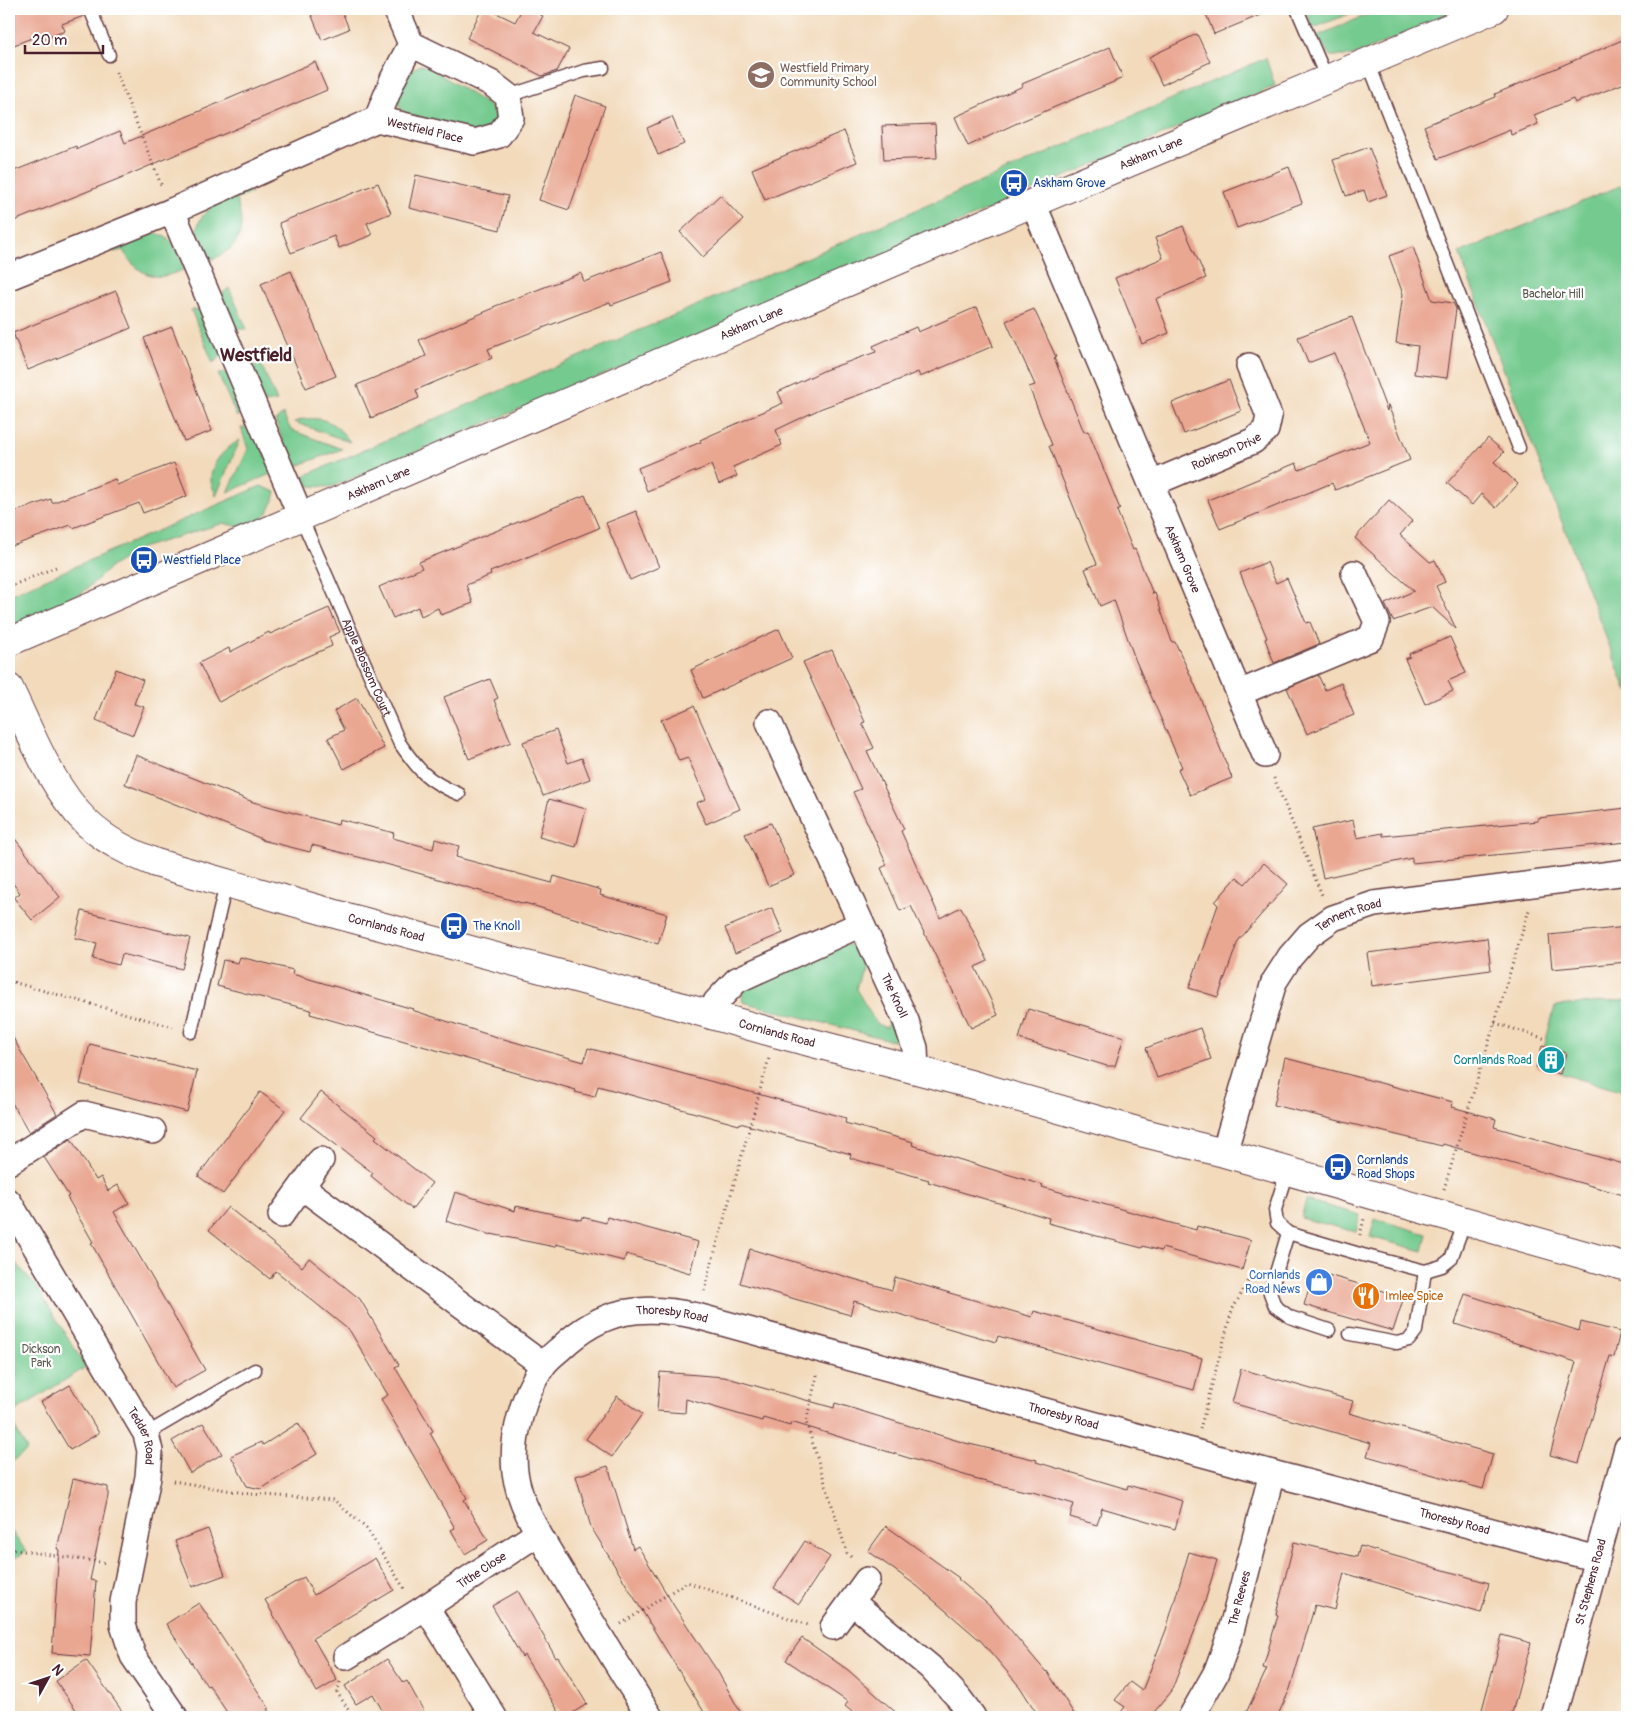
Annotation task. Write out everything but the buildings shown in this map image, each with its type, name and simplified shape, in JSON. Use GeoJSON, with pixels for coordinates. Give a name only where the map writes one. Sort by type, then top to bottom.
{"type":"FeatureCollection","features":[{"type":"Feature","properties":{"kind":"street"},"geometry":{"type":"LineString","coordinates":[[396,9],[411,44],[491,83],[508,96]]}},
{"type":"Feature","properties":{"kind":"street","name":"Askham Lane"},"geometry":{"type":"LineString","coordinates":[[9,642],[1494,9]]}},
{"type":"Feature","properties":{"kind":"street","name":"Westfield Place"},"geometry":{"type":"LineString","coordinates":[[377,119],[411,44]]}},
{"type":"Feature","properties":{"kind":"street","name":"Westfield Place"},"geometry":{"type":"LineString","coordinates":[[9,277],[172,211],[377,119],[475,142],[499,135],[511,118],[508,96]]}},
{"type":"Feature","properties":{"kind":"street","name":"Askham Grove"},"geometry":{"type":"LineString","coordinates":[[1033,204],[1265,755]]}},
{"type":"Feature","properties":{"kind":"street"},"geometry":{"type":"LineString","coordinates":[[172,211],[301,517]]}},
{"type":"Feature","properties":{"kind":"street","name":"Robinson Drive"},"geometry":{"type":"LineString","coordinates":[[1151,484],[1253,441],[1266,430],[1269,416],[1248,366]]}},
{"type":"Feature","properties":{"kind":"street"},"geometry":{"type":"LineString","coordinates":[[1240,693],[1371,638],[1377,622],[1354,574]]}},
{"type":"Feature","properties":{"kind":"street","name":"Cornlands Road"},"geometry":{"type":"LineString","coordinates":[[9,688],[54,779],[70,804],[88,824],[110,840],[131,853],[156,864],[711,1016],[1287,1170],[1627,1267]]}},
{"type":"Feature","properties":{"kind":"street","name":"The Knoll"},"geometry":{"type":"LineString","coordinates":[[769,722],[906,1021],[915,1048],[916,1070]]}},
{"type":"Feature","properties":{"kind":"street","name":"Tennent Road"},"geometry":{"type":"LineString","coordinates":[[1224,1153],[1274,982],[1290,957],[1310,935],[1332,918],[1374,904],[1627,872]]}},
{"type":"Feature","properties":{"kind":"street"},"geometry":{"type":"LineString","coordinates":[[711,1016],[716,1002],[737,980],[861,924]]}},
{"type":"Feature","properties":{"kind":"street"},"geometry":{"type":"LineString","coordinates":[[9,1162],[84,1114],[153,1131]]}},
{"type":"Feature","properties":{"kind":"street"},"geometry":{"type":"LineString","coordinates":[[281,1215],[321,1160]]}},
{"type":"Feature","properties":{"kind":"street"},"geometry":{"type":"LineString","coordinates":[[302,1187],[543,1365]]}},
{"type":"Feature","properties":{"kind":"street","name":"Tedder Road"},"geometry":{"type":"LineString","coordinates":[[9,1202],[146,1434],[150,1451],[148,1477],[123,1602],[123,1625],[133,1656],[175,1717]]}},
{"type":"Feature","properties":{"kind":"street","name":"Thoresby Road"},"geometry":{"type":"LineString","coordinates":[[650,1717],[600,1638],[538,1533],[522,1500],[515,1472],[515,1449],[522,1408],[530,1386],[543,1365],[564,1344],[589,1326],[616,1314],[645,1309],[672,1310],[698,1316],[1597,1560]]}},
{"type":"Feature","properties":{"kind":"street","name":"St Stephens Road"},"geometry":{"type":"LineString","coordinates":[[1554,1717],[1627,1448]]}},
{"type":"Feature","properties":{"kind":"street","name":"The Reeves"},"geometry":{"type":"LineString","coordinates":[[1191,1717],[1216,1672],[1230,1635],[1272,1473]]}},
{"type":"Feature","properties":{"kind":"street","name":"Tithe Close"},"geometry":{"type":"LineString","coordinates":[[346,1657],[538,1533]]}},
{"type":"Feature","properties":{"kind":"street"},"geometry":{"type":"LineString","coordinates":[[833,1627],[867,1580]]}},
{"type":"Feature","properties":{"kind":"street"},"geometry":{"type":"LineString","coordinates":[[852,1602],[930,1667],[958,1697],[973,1717]]}},
{"type":"Feature","properties":{"kind":"street"},"geometry":{"type":"LineString","coordinates":[[426,1607],[494,1717]]}},
{"type":"Feature","properties":{"kind":"lane"},"geometry":{"type":"LineString","coordinates":[[90,9],[109,55]]}},
{"type":"Feature","properties":{"kind":"lane"},"geometry":{"type":"LineString","coordinates":[[1297,9],[1327,79]]}},
{"type":"Feature","properties":{"kind":"lane"},"geometry":{"type":"LineString","coordinates":[[1368,62],[1520,448]]}},
{"type":"Feature","properties":{"kind":"lane"},"geometry":{"type":"LineString","coordinates":[[508,96],[584,71],[603,68]]}},
{"type":"Feature","properties":{"kind":"lane","name":"Apple Blossom Court"},"geometry":{"type":"LineString","coordinates":[[301,517],[399,742],[414,765],[438,786],[459,794]]}},
{"type":"Feature","properties":{"kind":"lane"},"geometry":{"type":"LineString","coordinates":[[191,1032],[226,884]]}},
{"type":"Feature","properties":{"kind":"lane"},"geometry":{"type":"LineString","coordinates":[[1287,1170],[1275,1210],[1277,1223],[1288,1233],[1356,1253],[1426,1271],[1442,1266],[1450,1258],[1464,1221]]}},
{"type":"Feature","properties":{"kind":"lane"},"geometry":{"type":"LineString","coordinates":[[1288,1233],[1270,1293],[1275,1306],[1290,1317],[1328,1330]]}},
{"type":"Feature","properties":{"kind":"lane"},"geometry":{"type":"LineString","coordinates":[[1350,1334],[1397,1343],[1409,1340],[1416,1331],[1426,1271]]}},
{"type":"Feature","properties":{"kind":"lane"},"geometry":{"type":"LineString","coordinates":[[146,1434],[255,1370]]}},
{"type":"Feature","properties":{"kind":"path"},"geometry":{"type":"LineString","coordinates":[[109,55],[172,211]]}},
{"type":"Feature","properties":{"kind":"path"},"geometry":{"type":"LineString","coordinates":[[9,587],[56,567]]}},
{"type":"Feature","properties":{"kind":"path"},"geometry":{"type":"LineString","coordinates":[[1265,755],[1332,918]]}},
{"type":"Feature","properties":{"kind":"path"},"geometry":{"type":"LineString","coordinates":[[1437,1214],[1537,884]]}},
{"type":"Feature","properties":{"kind":"path"},"geometry":{"type":"LineString","coordinates":[[9,981],[191,1032]]}},
{"type":"Feature","properties":{"kind":"path"},"geometry":{"type":"LineString","coordinates":[[1495,1023],[1546,1039]]}},
{"type":"Feature","properties":{"kind":"path"},"geometry":{"type":"LineString","coordinates":[[698,1316],[776,1033]]}},
{"type":"Feature","properties":{"kind":"path"},"geometry":{"type":"LineString","coordinates":[[1356,1253],[1370,1195]]}},
{"type":"Feature","properties":{"kind":"path"},"geometry":{"type":"LineString","coordinates":[[1194,1451],[1232,1310],[1250,1280],[1258,1262]]}},
{"type":"Feature","properties":{"kind":"path"},"geometry":{"type":"LineString","coordinates":[[823,1351],[806,1422],[847,1553],[859,1564],[867,1580]]}},
{"type":"Feature","properties":{"kind":"path"},"geometry":{"type":"LineString","coordinates":[[148,1477],[250,1494],[334,1500],[366,1529],[408,1595],[426,1607]]}},
{"type":"Feature","properties":{"kind":"path"},"geometry":{"type":"LineString","coordinates":[[9,1549],[130,1566]]}},
{"type":"Feature","properties":{"kind":"path"},"geometry":{"type":"LineString","coordinates":[[600,1638],[687,1582],[809,1625],[833,1627]]}},
{"type":"Feature","properties":{"kind":"path"},"geometry":{"type":"LineString","coordinates":[[346,1657],[337,1692],[353,1717]]}},
{"type":"Feature","properties":{"kind":"green space"},"geometry":{"type":"Polygon","coordinates":[[[1305,9],[1339,9],[1349,14],[1313,28],[1305,9]]]}},
{"type":"Feature","properties":{"kind":"green space"},"geometry":{"type":"Polygon","coordinates":[[[1381,9],[1467,9],[1352,56],[1330,56],[1317,36],[1381,9]]]}},
{"type":"Feature","properties":{"kind":"green space"},"geometry":{"type":"Polygon","coordinates":[[[1266,58],[1275,86],[661,351],[331,487],[309,486],[304,476],[1266,58]]]}},
{"type":"Feature","properties":{"kind":"green space"},"geometry":{"type":"Polygon","coordinates":[[[427,66],[488,105],[494,112],[495,118],[491,127],[480,134],[407,114],[402,110],[398,103],[399,90],[405,77],[415,67],[427,66]]]}},
{"type":"Feature","properties":{"kind":"green space","name":"Bachelor Hill"},"geometry":{"type":"Polygon","coordinates":[[[1627,183],[1627,692],[1459,253],[1627,183]]]}},
{"type":"Feature","properties":{"kind":"green space"},"geometry":{"type":"Polygon","coordinates":[[[246,189],[252,193],[236,199],[241,222],[238,239],[226,252],[206,262],[197,241],[199,221],[211,208],[246,189]]]}},
{"type":"Feature","properties":{"kind":"green space"},"geometry":{"type":"Polygon","coordinates":[[[153,232],[160,234],[174,245],[186,269],[164,276],[151,275],[134,265],[123,250],[113,252],[113,244],[153,232]]]}},
{"type":"Feature","properties":{"kind":"green space"},"geometry":{"type":"Polygon","coordinates":[[[229,288],[247,329],[234,329],[219,296],[229,288]]]}},
{"type":"Feature","properties":{"kind":"green space"},"geometry":{"type":"Polygon","coordinates":[[[204,309],[224,354],[213,363],[191,310],[204,309]]]}},
{"type":"Feature","properties":{"kind":"green space"},"geometry":{"type":"Polygon","coordinates":[[[260,362],[277,401],[264,403],[251,369],[260,362]]]}},
{"type":"Feature","properties":{"kind":"green space"},"geometry":{"type":"Polygon","coordinates":[[[232,373],[247,408],[237,417],[218,374],[232,373]]]}},
{"type":"Feature","properties":{"kind":"green space"},"geometry":{"type":"Polygon","coordinates":[[[283,414],[291,430],[342,449],[294,467],[275,421],[283,414]]]}},
{"type":"Feature","properties":{"kind":"green space"},"geometry":{"type":"Polygon","coordinates":[[[304,419],[319,419],[331,423],[350,442],[294,422],[304,419]]]}},
{"type":"Feature","properties":{"kind":"green space"},"geometry":{"type":"Polygon","coordinates":[[[241,428],[253,428],[273,473],[228,492],[248,449],[241,428]]]}},
{"type":"Feature","properties":{"kind":"green space"},"geometry":{"type":"Polygon","coordinates":[[[240,440],[216,496],[211,481],[213,468],[224,451],[240,440]]]}},
{"type":"Feature","properties":{"kind":"green space"},"geometry":{"type":"Polygon","coordinates":[[[261,486],[276,492],[269,510],[251,525],[234,526],[224,523],[141,548],[112,566],[82,593],[35,617],[9,627],[9,595],[261,486]]]}},
{"type":"Feature","properties":{"kind":"green space"},"geometry":{"type":"Polygon","coordinates":[[[841,944],[854,946],[865,956],[856,989],[876,1023],[886,1028],[891,1012],[898,1037],[893,1041],[743,1002],[742,996],[746,982],[841,944]]]}},
{"type":"Feature","properties":{"kind":"green space"},"geometry":{"type":"Polygon","coordinates":[[[1627,1000],[1627,1093],[1539,1067],[1555,1006],[1627,1000]]]}},
{"type":"Feature","properties":{"kind":"green space"},"geometry":{"type":"Polygon","coordinates":[[[1306,1200],[1360,1215],[1356,1232],[1301,1218],[1306,1200]]]}},
{"type":"Feature","properties":{"kind":"green space"},"geometry":{"type":"Polygon","coordinates":[[[1375,1219],[1427,1234],[1423,1251],[1370,1237],[1375,1219]]]}},
{"type":"Feature","properties":{"kind":"green space","name":"Dickson Park"},"geometry":{"type":"Polygon","coordinates":[[[9,1255],[36,1286],[86,1367],[9,1415],[9,1255]]]}},
{"type":"Feature","properties":{"kind":"green space"},"geometry":{"type":"Polygon","coordinates":[[[9,1417],[27,1450],[9,1464],[9,1417]]]}},
{"type":"Feature","properties":{"kind":"green space"},"geometry":{"type":"Polygon","coordinates":[[[9,1528],[26,1551],[9,1563],[9,1528]]]}},
{"type":"Feature","properties":{"kind":"place","name":"Westfield Primary Community School"},"geometry":{"type":"Point","coordinates":[761,75]}},
{"type":"Feature","properties":{"kind":"place","name":"Askham Grove"},"geometry":{"type":"Point","coordinates":[1014,183]}},
{"type":"Feature","properties":{"kind":"place","name":"Westfield Place"},"geometry":{"type":"Point","coordinates":[144,560]}},
{"type":"Feature","properties":{"kind":"place","name":"The Knoll"},"geometry":{"type":"Point","coordinates":[454,926]}},
{"type":"Feature","properties":{"kind":"place","name":"Cornlands Road"},"geometry":{"type":"Point","coordinates":[1551,1060]}},
{"type":"Feature","properties":{"kind":"place","name":"Cornlands Road Shops"},"geometry":{"type":"Point","coordinates":[1338,1167]}},
{"type":"Feature","properties":{"kind":"place","name":"Cornlands Road News"},"geometry":{"type":"Point","coordinates":[1319,1282]}},
{"type":"Feature","properties":{"kind":"place","name":"Imlee Spice"},"geometry":{"type":"Point","coordinates":[1366,1296]}},
{"type":"Feature","properties":{"kind":"district","name":"Westfield"},"geometry":{"type":"Point","coordinates":[256,355]}}]}
